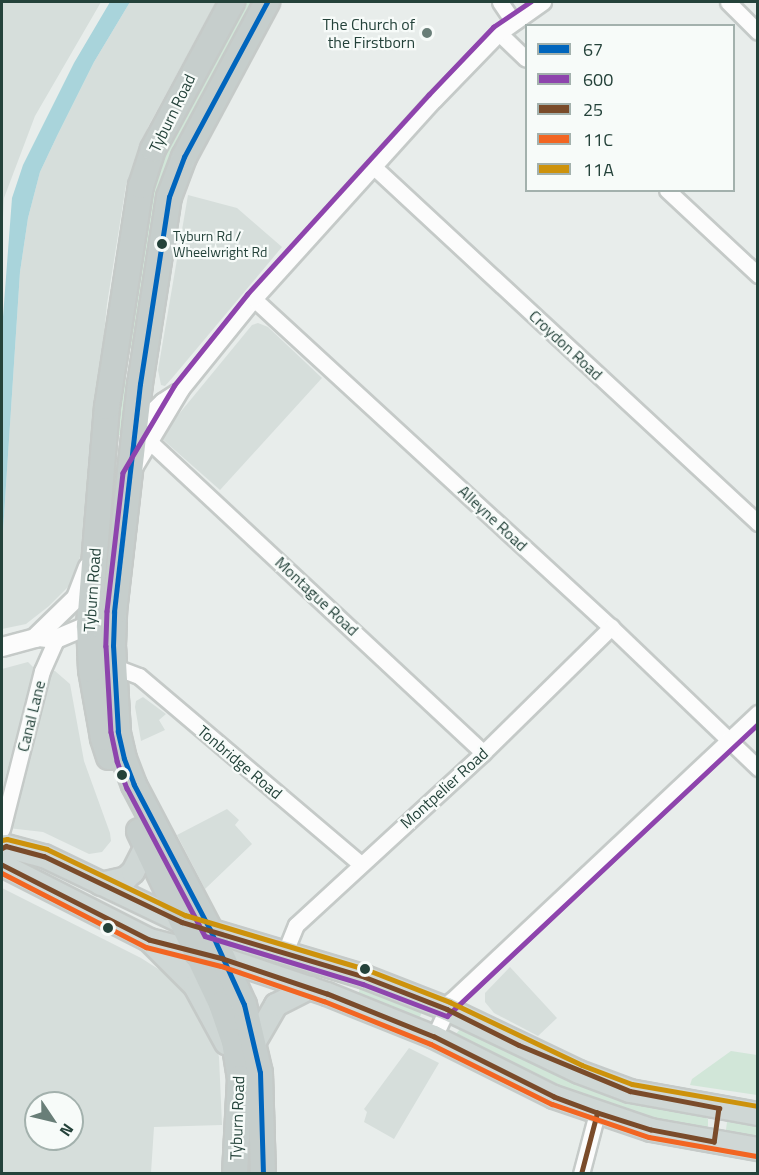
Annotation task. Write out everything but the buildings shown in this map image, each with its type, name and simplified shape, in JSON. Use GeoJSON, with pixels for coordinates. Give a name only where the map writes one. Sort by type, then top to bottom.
{"type":"FeatureCollection","features":[{"type":"Feature","properties":{"kind":"highway","name":"Tyburn Road"},"geometry":{"type":"LineString","coordinates":[[232,2],[153,149],[141,186],[107,407],[89,625],[92,670],[103,738],[119,787],[221,1004],[234,1041],[240,1078],[235,1173]]}},
{"type":"Feature","properties":{"kind":"highway","name":"Tyburn Road"},"geometry":{"type":"LineString","coordinates":[[263,1173],[263,1112],[254,1043],[244,1005],[210,930],[134,785],[124,759],[118,732],[114,673],[114,612],[128,488],[142,434],[140,384],[170,197],[184,157],[267,2]]}},
{"type":"Feature","properties":{"kind":"highway"},"geometry":{"type":"LineString","coordinates":[[96,536],[107,502],[117,446],[142,434]]}},
{"type":"Feature","properties":{"kind":"highway"},"geometry":{"type":"LineString","coordinates":[[89,625],[102,611],[115,525],[128,488]]}},
{"type":"Feature","properties":{"kind":"main road"},"geometry":{"type":"LineString","coordinates":[[2,848],[6,846],[44,856],[182,922],[365,977],[447,1009],[519,1045],[630,1091],[758,1114]]}},
{"type":"Feature","properties":{"kind":"main road"},"geometry":{"type":"LineString","coordinates":[[101,884],[126,878],[134,872],[146,846]]}},
{"type":"Feature","properties":{"kind":"main road"},"geometry":{"type":"LineString","coordinates":[[2,865],[148,940],[224,959],[310,988],[434,1037],[554,1097],[651,1130],[758,1149]]}},
{"type":"Feature","properties":{"kind":"main road"},"geometry":{"type":"LineString","coordinates":[[148,940],[195,986],[223,1036],[240,1078]]}},
{"type":"Feature","properties":{"kind":"main road"},"geometry":{"type":"LineString","coordinates":[[254,1043],[276,1005],[310,988]]}},
{"type":"Feature","properties":{"kind":"main road"},"geometry":{"type":"LineString","coordinates":[[714,1142],[719,1108]]}},
{"type":"Feature","properties":{"kind":"street"},"geometry":{"type":"LineString","coordinates":[[500,2],[513,21]]}},
{"type":"Feature","properties":{"kind":"street"},"geometry":{"type":"LineString","coordinates":[[142,434],[254,299],[374,167],[499,33],[543,2]]}},
{"type":"Feature","properties":{"kind":"street"},"geometry":{"type":"LineString","coordinates":[[728,2],[758,32]]}},
{"type":"Feature","properties":{"kind":"street"},"geometry":{"type":"LineString","coordinates":[[499,33],[525,58]]}},
{"type":"Feature","properties":{"kind":"street","name":"Croydon Road"},"geometry":{"type":"LineString","coordinates":[[374,167],[758,523]]}},
{"type":"Feature","properties":{"kind":"street"},"geometry":{"type":"LineString","coordinates":[[669,192],[758,275]]}},
{"type":"Feature","properties":{"kind":"street","name":"Alleyne Road"},"geometry":{"type":"LineString","coordinates":[[254,299],[611,627],[758,768]]}},
{"type":"Feature","properties":{"kind":"street"},"geometry":{"type":"LineString","coordinates":[[140,384],[146,394],[162,401]]}},
{"type":"Feature","properties":{"kind":"street"},"geometry":{"type":"LineString","coordinates":[[142,434],[162,401],[181,389]]}},
{"type":"Feature","properties":{"kind":"street","name":"Montague Road"},"geometry":{"type":"LineString","coordinates":[[142,434],[483,753]]}},
{"type":"Feature","properties":{"kind":"street"},"geometry":{"type":"LineString","coordinates":[[35,638],[76,598],[84,582],[96,536]]}},
{"type":"Feature","properties":{"kind":"street"},"geometry":{"type":"LineString","coordinates":[[7,646],[35,638],[56,639],[89,625]]}},
{"type":"Feature","properties":{"kind":"street","name":"Montpelier Road"},"geometry":{"type":"LineString","coordinates":[[285,952],[296,925],[483,753],[611,627]]}},
{"type":"Feature","properties":{"kind":"street","name":"Canal Lane"},"geometry":{"type":"LineString","coordinates":[[2,829],[42,671],[56,639]]}},
{"type":"Feature","properties":{"kind":"street","name":"Tonbridge Road"},"geometry":{"type":"LineString","coordinates":[[114,673],[123,670],[139,676],[361,864]]}},
{"type":"Feature","properties":{"kind":"street"},"geometry":{"type":"LineString","coordinates":[[434,1037],[451,1001],[758,713]]}},
{"type":"Feature","properties":{"kind":"street"},"geometry":{"type":"LineString","coordinates":[[581,1173],[597,1113]]}},
{"type":"Feature","properties":{"kind":"shaded area"},"geometry":{"type":"Polygon","coordinates":[[[2,2],[101,2],[35,116],[4,198],[2,237],[2,2]]]}},
{"type":"Feature","properties":{"kind":"shaded area"},"geometry":{"type":"Polygon","coordinates":[[[130,2],[216,2],[148,127],[126,185],[107,304],[84,534],[76,579],[49,606],[26,624],[2,629],[2,547],[20,272],[28,218],[40,172],[57,136],[94,62],[130,2]]]}},
{"type":"Feature","properties":{"kind":"shaded area"},"geometry":{"type":"Polygon","coordinates":[[[188,195],[237,208],[282,247],[165,386],[161,385],[158,370],[188,195]]]}},
{"type":"Feature","properties":{"kind":"shaded area"},"geometry":{"type":"Polygon","coordinates":[[[258,323],[268,327],[322,378],[220,490],[160,437],[252,325],[258,323]]]}},
{"type":"Feature","properties":{"kind":"shaded area"},"geometry":{"type":"Polygon","coordinates":[[[28,662],[34,668],[2,791],[2,669],[28,662]]]}},
{"type":"Feature","properties":{"kind":"shaded area"},"geometry":{"type":"Polygon","coordinates":[[[50,671],[55,671],[70,684],[84,761],[110,833],[111,841],[102,852],[89,854],[43,832],[8,828],[45,675],[50,671]]]}},
{"type":"Feature","properties":{"kind":"shaded area"},"geometry":{"type":"Polygon","coordinates":[[[143,697],[166,714],[159,720],[165,730],[141,741],[135,707],[136,701],[143,697]]]}},
{"type":"Feature","properties":{"kind":"shaded area"},"geometry":{"type":"Polygon","coordinates":[[[227,809],[239,820],[235,825],[252,844],[205,889],[177,835],[227,809]]]}},
{"type":"Feature","properties":{"kind":"shaded area"},"geometry":{"type":"Polygon","coordinates":[[[2,888],[141,958],[185,986],[211,1027],[219,1057],[222,1125],[154,1127],[151,1173],[3,1173],[2,888]]]}},
{"type":"Feature","properties":{"kind":"shaded area"},"geometry":{"type":"Polygon","coordinates":[[[510,967],[557,1018],[538,1036],[494,1013],[485,1002],[485,993],[510,967]]]}},
{"type":"Feature","properties":{"kind":"shaded area"},"geometry":{"type":"Polygon","coordinates":[[[409,1048],[439,1063],[394,1139],[364,1122],[367,1112],[364,1109],[409,1048]]]}},
{"type":"Feature","properties":{"kind":"green space"},"geometry":{"type":"Polygon","coordinates":[[[240,2],[257,2],[156,217],[136,325],[134,349],[125,347],[152,172],[240,2]]]}},
{"type":"Feature","properties":{"kind":"green space"},"geometry":{"type":"Polygon","coordinates":[[[123,362],[127,363],[125,381],[130,382],[125,429],[121,435],[117,435],[115,430],[123,362]]]}},
{"type":"Feature","properties":{"kind":"green space"},"geometry":{"type":"Polygon","coordinates":[[[361,987],[423,1008],[418,1023],[357,996],[361,987]]]}},
{"type":"Feature","properties":{"kind":"green space"},"geometry":{"type":"Polygon","coordinates":[[[462,1027],[700,1115],[708,1119],[708,1126],[704,1132],[567,1097],[454,1036],[462,1027]]]}},
{"type":"Feature","properties":{"kind":"green space"},"geometry":{"type":"Polygon","coordinates":[[[731,1051],[757,1055],[757,1095],[690,1085],[692,1079],[731,1051]]]}},
{"type":"Feature","properties":{"kind":"green space"},"geometry":{"type":"Polygon","coordinates":[[[727,1122],[757,1124],[757,1143],[725,1137],[727,1122]]]}},
{"type":"Feature","properties":{"kind":"water"},"geometry":{"type":"Polygon","coordinates":[[[110,2],[130,2],[94,62],[40,172],[28,218],[20,272],[2,547],[2,330],[12,198],[23,165],[74,63],[110,2]]]}},
{"type":"Feature","properties":{"kind":"transit line","name":"67"},"geometry":{"type":"LineString","coordinates":[[263,1174],[260,1073],[244,1005],[210,930],[134,785],[124,759],[118,732],[113,646],[114,612],[140,384],[169,197],[184,157],[267,2]]}},
{"type":"Feature","properties":{"kind":"transit line","name":"600"},"geometry":{"type":"LineString","coordinates":[[531,2],[494,27],[248,294],[175,385],[123,473],[107,611],[106,646],[111,732],[117,761],[127,788],[205,936],[363,984],[447,1016],[758,724]]}},
{"type":"Feature","properties":{"kind":"transit line","name":"11A"},"geometry":{"type":"LineString","coordinates":[[2,840],[7,839],[47,849],[185,915],[368,970],[450,1002],[582,1065],[632,1084],[758,1106]]}},
{"type":"Feature","properties":{"kind":"transit line","name":"25"},"geometry":{"type":"LineString","coordinates":[[2,848],[6,846],[44,856],[182,922],[365,977],[447,1009],[519,1045],[630,1091],[719,1108],[714,1142],[651,1130],[597,1113],[554,1097],[434,1037],[327,994],[223,959],[149,940],[2,865]]}},
{"type":"Feature","properties":{"kind":"transit line","name":"11C"},"geometry":{"type":"LineString","coordinates":[[2,873],[146,947],[221,966],[324,1001],[431,1044],[552,1104],[649,1137],[757,1156]]}},
{"type":"Feature","properties":{"kind":"transit line","name":"25"},"geometry":{"type":"LineString","coordinates":[[581,1174],[597,1113]]}},
{"type":"Feature","properties":{"kind":"place","name":"The Church of the Firstborn"},"geometry":{"type":"Point","coordinates":[427,33]}},
{"type":"Feature","properties":{"kind":"place","name":"Tyburn Rd / Wheelwright Rd"},"geometry":{"type":"Point","coordinates":[162,244]}}]}
